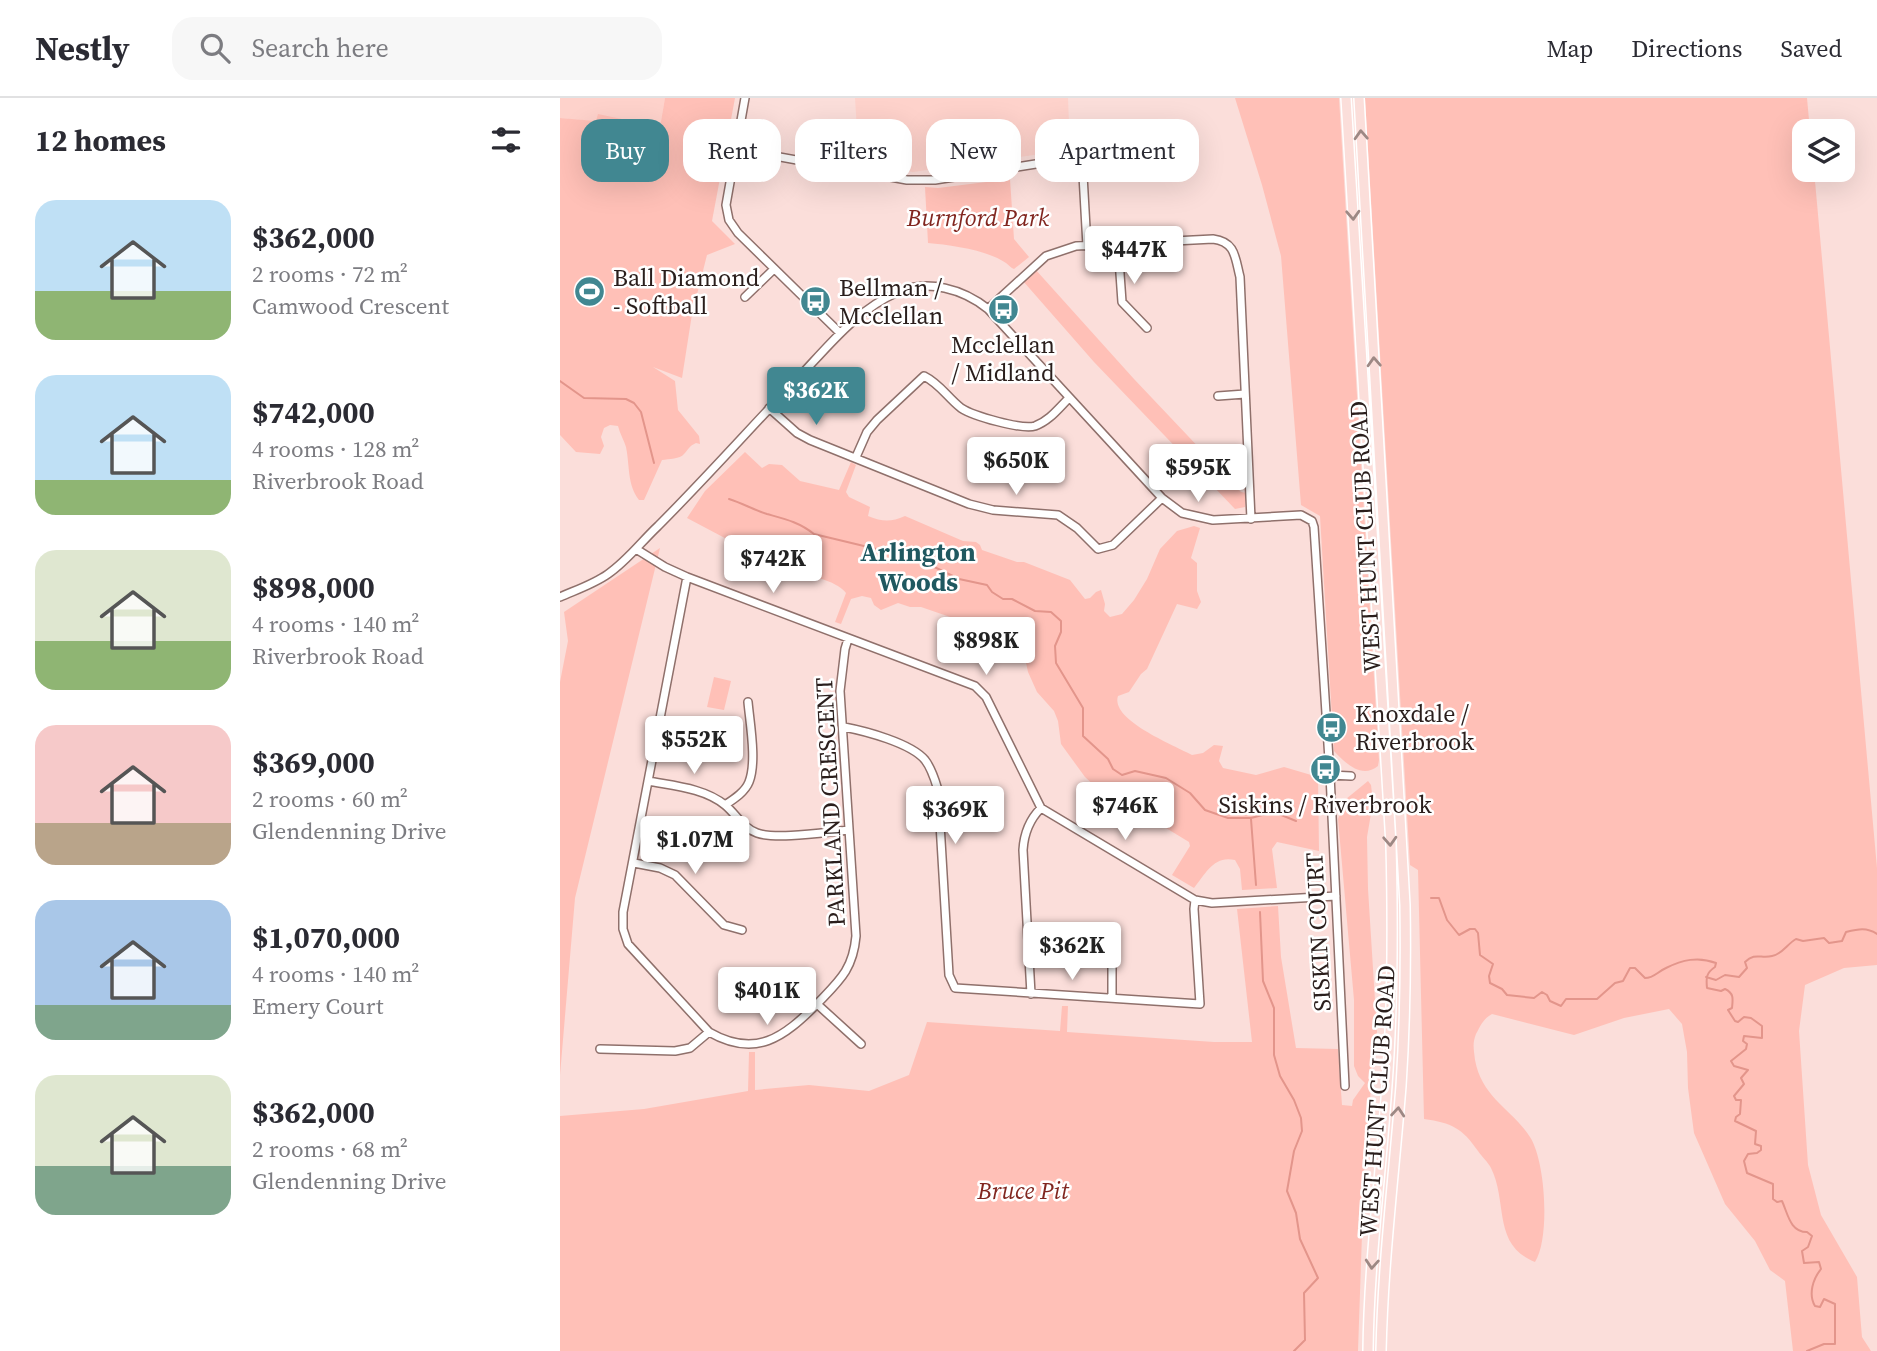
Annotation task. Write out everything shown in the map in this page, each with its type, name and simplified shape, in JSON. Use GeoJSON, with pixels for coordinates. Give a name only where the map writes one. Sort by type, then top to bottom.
{"type":"FeatureCollection","features":[{"type":"Feature","properties":{"kind":"main road","name":"WEST HUNT CLUB ROAD"},"geometry":{"type":"LineString","coordinates":[[1346,98],[1392,905],[1391,1012],[1372,1260],[1368,1351]]}},
{"type":"Feature","properties":{"kind":"main road","name":"WEST HUNT CLUB ROAD"},"geometry":{"type":"LineString","coordinates":[[1359,98],[1405,905],[1401,1082],[1383,1286],[1381,1351]]}},
{"type":"Feature","properties":{"kind":"street"},"geometry":{"type":"LineString","coordinates":[[741,119],[745,98]]}},
{"type":"Feature","properties":{"kind":"street"},"geometry":{"type":"LineString","coordinates":[[781,157],[907,180],[935,180],[1061,160],[1079,160],[1083,175],[1087,246]]}},
{"type":"Feature","properties":{"kind":"street"},"geometry":{"type":"LineString","coordinates":[[730,182],[726,205],[729,220],[738,233],[840,333]]}},
{"type":"Feature","properties":{"kind":"street"},"geometry":{"type":"LineString","coordinates":[[560,597],[607,575],[636,549],[840,333],[871,307],[899,292],[915,288],[955,290],[988,309],[1162,498],[1182,513],[1213,520],[1251,519],[1240,277],[1233,247],[1227,241],[1213,239],[1061,249],[1046,256],[988,309]]}},
{"type":"Feature","properties":{"kind":"street"},"geometry":{"type":"LineString","coordinates":[[1118,245],[1122,302],[1147,328]]}},
{"type":"Feature","properties":{"kind":"street"},"geometry":{"type":"LineString","coordinates":[[745,297],[774,269]]}},
{"type":"Feature","properties":{"kind":"street"},"geometry":{"type":"LineString","coordinates":[[856,457],[867,432],[923,376],[937,383],[960,407],[973,416],[1031,428],[1046,421],[1069,398]]}},
{"type":"Feature","properties":{"kind":"street"},"geometry":{"type":"LineString","coordinates":[[1218,396],[1245,394]]}},
{"type":"Feature","properties":{"kind":"street"},"geometry":{"type":"LineString","coordinates":[[769,408],[797,433],[810,440],[969,504],[993,510],[1058,515],[1077,528],[1098,549],[1113,545],[1162,498]]}},
{"type":"Feature","properties":{"kind":"street","name":"SISKIN COURT"},"geometry":{"type":"LineString","coordinates":[[1251,519],[1301,515],[1312,521],[1314,527],[1330,775],[1345,1086]]}},
{"type":"Feature","properties":{"kind":"street"},"geometry":{"type":"LineString","coordinates":[[636,549],[665,568],[687,578],[975,686],[986,697],[1041,808],[1195,900],[1212,903],[1336,896]]}},
{"type":"Feature","properties":{"kind":"street"},"geometry":{"type":"LineString","coordinates":[[600,1049],[675,1051],[690,1048],[709,1032],[628,944],[623,929],[623,912],[687,578]]}},
{"type":"Feature","properties":{"kind":"street","name":"PARKLAND CRESCENT"},"geometry":{"type":"LineString","coordinates":[[709,1032],[723,1040],[735,1042],[765,1042],[786,1033],[850,968],[855,953],[856,936],[840,691],[848,639]]}},
{"type":"Feature","properties":{"kind":"street"},"geometry":{"type":"LineString","coordinates":[[725,805],[740,795],[749,783],[752,767],[748,702]]}},
{"type":"Feature","properties":{"kind":"street"},"geometry":{"type":"LineString","coordinates":[[844,727],[906,747],[926,762],[933,775],[938,790],[949,975],[955,988],[1200,1004],[1195,900]]}},
{"type":"Feature","properties":{"kind":"street"},"geometry":{"type":"LineString","coordinates":[[1330,775],[1351,776]]}},
{"type":"Feature","properties":{"kind":"street"},"geometry":{"type":"LineString","coordinates":[[648,782],[712,796],[756,833],[772,835],[849,830]]}},
{"type":"Feature","properties":{"kind":"street"},"geometry":{"type":"LineString","coordinates":[[1031,994],[1023,850],[1024,835],[1034,815],[1041,808]]}},
{"type":"Feature","properties":{"kind":"street"},"geometry":{"type":"LineString","coordinates":[[634,863],[675,874],[724,925],[742,930]]}},
{"type":"Feature","properties":{"kind":"street"},"geometry":{"type":"LineString","coordinates":[[1112,948],[1112,998]]}},
{"type":"Feature","properties":{"kind":"street"},"geometry":{"type":"LineString","coordinates":[[817,1004],[861,1044]]}},
{"type":"Feature","properties":{"kind":"shaded area"},"geometry":{"type":"Polygon","coordinates":[[[560,98],[665,98],[661,119],[560,118],[560,98]]]}},
{"type":"Feature","properties":{"kind":"shaded area"},"geometry":{"type":"Polygon","coordinates":[[[855,98],[1068,98],[1069,119],[1035,119],[1035,155],[1021,157],[1021,119],[926,119],[926,170],[913,172],[912,119],[856,119],[855,98]]]}},
{"type":"Feature","properties":{"kind":"green space"},"geometry":{"type":"Polygon","coordinates":[[[665,98],[735,98],[731,119],[683,119],[683,182],[719,182],[712,221],[735,244],[707,255],[692,314],[682,378],[653,367],[675,381],[678,410],[699,436],[700,444],[692,445],[680,457],[662,460],[644,500],[639,500],[631,481],[626,447],[618,426],[610,425],[604,428],[601,437],[604,446],[600,454],[576,452],[560,435],[560,118],[581,120],[581,182],[669,182],[669,119],[661,119],[665,98]]]}},
{"type":"Feature","properties":{"kind":"green space"},"geometry":{"type":"Polygon","coordinates":[[[1235,98],[1339,98],[1379,760],[1378,766],[1372,770],[1354,768],[1334,751],[1320,516],[1301,505],[1281,256],[1235,98]]]}},
{"type":"Feature","properties":{"kind":"green space"},"geometry":{"type":"Polygon","coordinates":[[[1365,98],[1807,98],[1809,119],[1792,119],[1792,182],[1815,182],[1877,868],[1877,965],[1844,968],[1805,985],[1799,1031],[1808,1165],[1821,1215],[1857,1277],[1862,1337],[1871,1351],[1793,1351],[1785,1281],[1770,1270],[1755,1241],[1725,1204],[1694,1133],[1682,1024],[1669,1009],[1624,1018],[1574,1035],[1492,1014],[1484,1020],[1474,1044],[1479,1073],[1490,1093],[1530,1137],[1543,1181],[1543,1236],[1535,1262],[1512,1245],[1503,1221],[1491,1168],[1472,1143],[1456,1128],[1424,1119],[1418,870],[1410,865],[1365,98]]]}},
{"type":"Feature","properties":{"kind":"green space"},"geometry":{"type":"Polygon","coordinates":[[[598,114],[622,119],[597,119],[598,114]]]}},
{"type":"Feature","properties":{"kind":"green space","name":"Burnford Park"},"geometry":{"type":"Polygon","coordinates":[[[1010,182],[1014,239],[1029,257],[1014,269],[998,258],[979,251],[928,243],[925,187],[1010,182]]]}},
{"type":"Feature","properties":{"kind":"green space"},"geometry":{"type":"Polygon","coordinates":[[[1035,269],[1134,379],[1241,492],[1247,493],[1245,507],[1235,509],[1094,362],[1023,281],[1035,269]]]}},
{"type":"Feature","properties":{"kind":"green space"},"geometry":{"type":"Polygon","coordinates":[[[745,452],[762,468],[769,464],[782,465],[800,481],[839,490],[851,462],[856,465],[846,492],[849,497],[870,507],[868,516],[887,520],[905,516],[963,541],[976,542],[982,550],[1024,562],[1070,580],[1085,599],[1101,590],[1104,611],[1110,617],[1122,614],[1134,600],[1160,549],[1177,531],[1194,526],[1200,528],[1191,558],[1197,563],[1197,591],[1201,602],[1197,609],[1177,604],[1147,669],[1129,692],[1118,696],[1118,705],[1133,723],[1192,755],[1203,753],[1214,745],[1223,746],[1219,761],[1223,768],[1256,775],[1284,767],[1318,777],[1319,851],[1277,842],[1272,849],[1277,888],[1242,890],[1240,869],[1235,860],[1228,859],[1216,863],[1194,888],[1172,875],[1190,846],[1189,842],[1161,825],[1114,804],[1085,777],[1061,744],[1054,711],[1037,692],[1028,672],[1024,653],[1004,636],[970,627],[956,619],[921,607],[898,603],[881,610],[874,605],[871,598],[862,596],[851,599],[841,624],[835,622],[846,593],[837,585],[807,575],[795,575],[687,518],[705,491],[745,452]]]}},
{"type":"Feature","properties":{"kind":"green space"},"geometry":{"type":"Polygon","coordinates":[[[660,548],[575,898],[560,1075],[560,682],[568,641],[564,612],[660,548]]]}},
{"type":"Feature","properties":{"kind":"green space"},"geometry":{"type":"Polygon","coordinates":[[[714,677],[731,681],[724,710],[707,707],[714,677]]]}},
{"type":"Feature","properties":{"kind":"green space","name":"Bruce Pit"},"geometry":{"type":"Polygon","coordinates":[[[1368,781],[1373,802],[1367,837],[1377,1032],[1372,1062],[1368,1145],[1365,1147],[1358,1351],[560,1351],[560,1116],[644,1109],[748,1091],[749,1052],[755,1052],[755,1090],[809,1085],[869,1091],[909,1075],[927,1022],[1060,1031],[1062,1006],[1068,1006],[1067,1032],[1252,1042],[1237,909],[1278,906],[1281,957],[1296,1048],[1338,1049],[1342,1105],[1352,1106],[1365,1083],[1354,1066],[1354,1000],[1338,819],[1346,799],[1368,781]]]}},
{"type":"Feature","properties":{"kind":"waterway"},"geometry":{"type":"LineString","coordinates":[[560,381],[584,398],[626,399],[634,403],[641,412],[654,463]]}},
{"type":"Feature","properties":{"kind":"waterway"},"geometry":{"type":"LineString","coordinates":[[729,499],[792,521],[814,534],[918,559],[959,579],[987,585],[1003,599],[1012,599],[1035,611],[1051,612],[1061,621],[1061,632],[1055,646],[1056,663],[1083,708],[1083,736],[1108,759],[1113,769],[1122,775],[1135,771],[1166,778],[1190,793],[1205,810],[1228,818],[1251,818],[1274,812],[1296,821]]}},
{"type":"Feature","properties":{"kind":"waterway"},"geometry":{"type":"LineString","coordinates":[[1251,819],[1256,885]]}},
{"type":"Feature","properties":{"kind":"waterway"},"geometry":{"type":"LineString","coordinates":[[1431,898],[1439,898],[1447,920],[1459,935],[1475,929],[1478,933],[1480,955],[1493,964],[1490,983],[1507,995],[1534,998],[1542,992],[1550,1001],[1561,1006],[1566,999],[1597,999],[1615,983],[1623,981],[1630,968],[1635,968],[1645,978],[1684,961],[1696,959],[1716,963],[1707,976],[1707,988],[1730,992],[1733,999],[1732,1008],[1728,1010],[1735,1021],[1738,1022],[1744,1017],[1751,1018],[1762,1026],[1762,1038],[1744,1036],[1746,1049],[1731,1061],[1734,1066],[1748,1070],[1741,1078],[1744,1084],[1734,1096],[1736,1100],[1741,1100],[1740,1114],[1735,1121],[1756,1131],[1755,1144],[1761,1146],[1761,1150],[1748,1154],[1744,1161],[1747,1173],[1773,1184],[1773,1199],[1782,1201],[1793,1226],[1812,1236],[1808,1247],[1802,1251],[1804,1263],[1819,1262],[1821,1269],[1812,1287],[1813,1301],[1815,1306],[1820,1307],[1824,1299],[1835,1304],[1835,1344],[1824,1344],[1807,1351]]}},
{"type":"Feature","properties":{"kind":"waterway"},"geometry":{"type":"LineString","coordinates":[[1260,912],[1263,981],[1274,1008],[1274,1055],[1280,1076],[1301,1118],[1302,1131],[1294,1151],[1287,1191],[1296,1213],[1300,1239],[1318,1278],[1304,1293],[1305,1340],[1294,1351]]}},
{"type":"Feature","properties":{"kind":"waterway"},"geometry":{"type":"LineString","coordinates":[[1706,977],[1716,980],[1725,975],[1739,977],[1747,968],[1745,962],[1749,959],[1776,955],[1796,939],[1803,941],[1824,938],[1829,943],[1842,941],[1846,932],[1854,930],[1877,934]]}},
{"type":"Feature","properties":{"kind":"place","name":"Ball Diamond - Softball"},"geometry":{"type":"Point","coordinates":[590,291]}},
{"type":"Feature","properties":{"kind":"place","name":"Bellman / Mcclellan"},"geometry":{"type":"Point","coordinates":[816,301]}},
{"type":"Feature","properties":{"kind":"place","name":"Mcclellan / Midland"},"geometry":{"type":"Point","coordinates":[1003,310]}},
{"type":"Feature","properties":{"kind":"place","name":"Knoxdale / Riverbrook"},"geometry":{"type":"Point","coordinates":[1332,727]}},
{"type":"Feature","properties":{"kind":"place","name":"Siskins / Riverbrook"},"geometry":{"type":"Point","coordinates":[1325,770]}},
{"type":"Feature","properties":{"kind":"district","name":"Arlington Woods"},"geometry":{"type":"Point","coordinates":[918,567]}}]}
